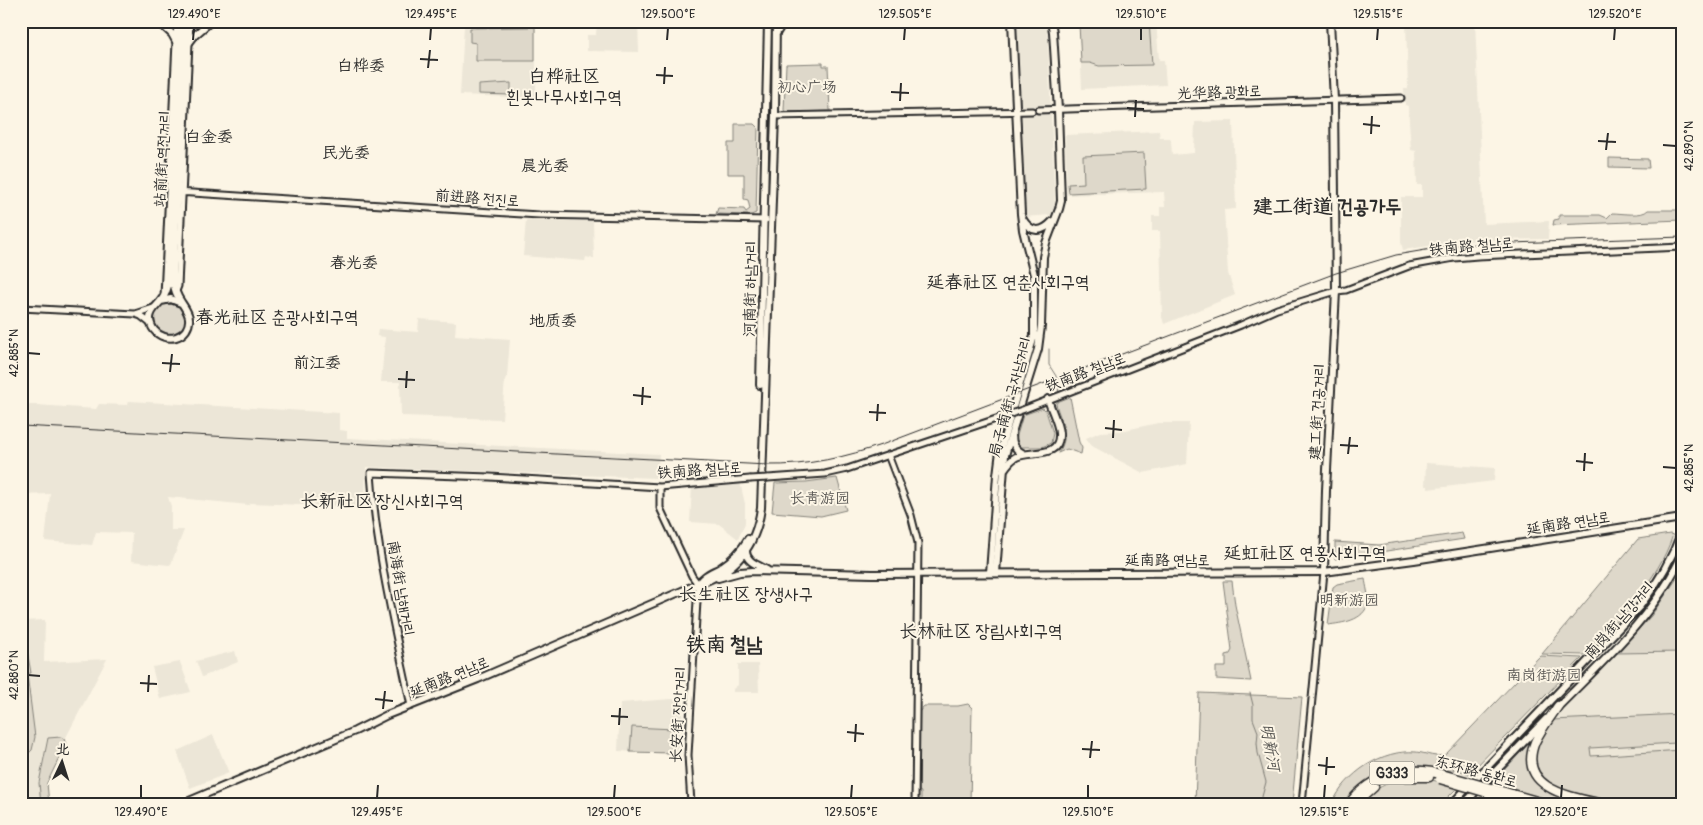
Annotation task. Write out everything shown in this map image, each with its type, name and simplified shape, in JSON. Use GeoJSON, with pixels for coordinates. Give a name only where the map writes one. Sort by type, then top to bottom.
{"type":"FeatureCollection","features":[{"type":"Feature","properties":{"kind":"highway"},"geometry":{"type":"LineString","coordinates":[[1558,706],[1541,731],[1533,748],[1532,762],[1536,775],[1540,781],[1559,793],[1603,804]]}},
{"type":"Feature","properties":{"kind":"highway","name":"东环路 동환로"},"geometry":{"type":"LineString","coordinates":[[1348,804],[1361,790],[1375,780],[1392,773],[1418,771],[1443,777]]}},
{"type":"Feature","properties":{"kind":"highway"},"geometry":{"type":"LineString","coordinates":[[1355,804],[1376,786],[1399,777],[1422,776],[1443,777],[1510,796],[1528,804]]}},
{"type":"Feature","properties":{"kind":"highway","name":"东环路 동환로"},"geometry":{"type":"LineString","coordinates":[[1510,796],[1547,804]]}},
{"type":"Feature","properties":{"kind":"main road"},"geometry":{"type":"LineString","coordinates":[[158,21],[176,40],[188,61]]}},
{"type":"Feature","properties":{"kind":"main road","name":"站前街 역전거리"},"geometry":{"type":"LineString","coordinates":[[151,324],[156,332],[165,337],[172,338],[181,334],[187,327],[189,318],[187,309],[181,302],[173,281],[180,192],[182,50],[179,21]]}},
{"type":"Feature","properties":{"kind":"main road","name":"站前街 역전거리"},"geometry":{"type":"LineString","coordinates":[[162,299],[169,281],[182,50],[186,21]]}},
{"type":"Feature","properties":{"kind":"main road"},"geometry":{"type":"LineString","coordinates":[[182,50],[211,21]]}},
{"type":"Feature","properties":{"kind":"main road","name":"河南街 하남거리"},"geometry":{"type":"LineString","coordinates":[[746,551],[757,528],[761,508],[766,284],[763,220],[768,32],[766,21]]}},
{"type":"Feature","properties":{"kind":"main road","name":"河南街 하남거리"},"geometry":{"type":"LineString","coordinates":[[738,552],[752,531],[757,505],[766,284],[771,220],[776,21]]}},
{"type":"Feature","properties":{"kind":"main road"},"geometry":{"type":"LineString","coordinates":[[776,35],[784,21]]}},
{"type":"Feature","properties":{"kind":"main road","name":"局子南街 국자남거리"},"geometry":{"type":"LineString","coordinates":[[993,573],[997,475],[1000,451],[1034,336],[1034,275],[1021,217],[1012,21]]}},
{"type":"Feature","properties":{"kind":"main road","name":"局子南街 국자남거리"},"geometry":{"type":"LineString","coordinates":[[993,573],[1006,448],[1038,349],[1041,326],[1043,257],[1060,209],[1058,110],[1051,21]]}},
{"type":"Feature","properties":{"kind":"main road","name":"建工街 건공거리"},"geometry":{"type":"LineString","coordinates":[[1324,572],[1326,490],[1336,291],[1334,100],[1330,21]]}},
{"type":"Feature","properties":{"kind":"main road"},"geometry":{"type":"LineString","coordinates":[[1021,217],[1028,226],[1038,230],[1045,229],[1055,219]]}},
{"type":"Feature","properties":{"kind":"main road"},"geometry":{"type":"LineString","coordinates":[[151,324],[153,308],[162,299],[181,302]]}},
{"type":"Feature","properties":{"kind":"main road"},"geometry":{"type":"LineString","coordinates":[[1003,471],[1013,458],[1025,454],[1050,451],[1058,442],[1058,430],[1051,398]]}},
{"type":"Feature","properties":{"kind":"main road"},"geometry":{"type":"LineString","coordinates":[[1012,430],[1014,447],[1019,452],[1025,454]]}},
{"type":"Feature","properties":{"kind":"main road","name":"延南路 연남로"},"geometry":{"type":"LineString","coordinates":[[182,804],[698,584],[740,572],[872,574],[918,572],[1324,572],[1414,560],[1682,518]]}},
{"type":"Feature","properties":{"kind":"main road","name":"南岗街 남강거리"},"geometry":{"type":"LineString","coordinates":[[1452,804],[1640,606],[1659,580],[1682,531]]}},
{"type":"Feature","properties":{"kind":"main road"},"geometry":{"type":"LineString","coordinates":[[746,551],[750,561],[769,572]]}},
{"type":"Feature","properties":{"kind":"main road","name":"延南路 연남로"},"geometry":{"type":"LineString","coordinates":[[712,580],[731,566],[746,551]]}},
{"type":"Feature","properties":{"kind":"main road","name":"延南路 연남로"},"geometry":{"type":"LineString","coordinates":[[698,584],[704,576],[721,567],[738,552]]}},
{"type":"Feature","properties":{"kind":"main road","name":"南岗街 남강거리"},"geometry":{"type":"LineString","coordinates":[[1464,804],[1621,641],[1666,585],[1682,555]]}},
{"type":"Feature","properties":{"kind":"street","name":"站前街 역전거리"},"geometry":{"type":"LineString","coordinates":[[162,299],[176,40],[179,21]]}},
{"type":"Feature","properties":{"kind":"street","name":"站前街 역전거리"},"geometry":{"type":"LineString","coordinates":[[180,192],[190,21]]}},
{"type":"Feature","properties":{"kind":"street","name":"光华路 광화로"},"geometry":{"type":"LineString","coordinates":[[775,116],[1035,111],[1402,98]]}},
{"type":"Feature","properties":{"kind":"street","name":"前进路 전진로"},"geometry":{"type":"LineString","coordinates":[[180,192],[539,215],[771,220]]}},
{"type":"Feature","properties":{"kind":"street","name":"铁南路 철남로"},"geometry":{"type":"LineString","coordinates":[[371,473],[490,477],[660,487],[725,480],[825,474],[847,469],[1025,409],[1241,325],[1277,309],[1336,291],[1346,290],[1409,266],[1454,258],[1682,247]]}},
{"type":"Feature","properties":{"kind":"street"},"geometry":{"type":"LineString","coordinates":[[21,308],[135,314],[151,324]]}},
{"type":"Feature","properties":{"kind":"street"},"geometry":{"type":"LineString","coordinates":[[135,314],[153,308]]}},
{"type":"Feature","properties":{"kind":"street"},"geometry":{"type":"LineString","coordinates":[[888,455],[916,531],[918,572],[915,804]]}},
{"type":"Feature","properties":{"kind":"street","name":"南海街 남해거리"},"geometry":{"type":"LineString","coordinates":[[371,473],[373,505],[384,572],[411,706]]}},
{"type":"Feature","properties":{"kind":"street"},"geometry":{"type":"LineString","coordinates":[[660,487],[660,508],[692,576],[698,584]]}},
{"type":"Feature","properties":{"kind":"street","name":"建工街 건공거리"},"geometry":{"type":"LineString","coordinates":[[1302,804],[1324,572]]}},
{"type":"Feature","properties":{"kind":"street","name":"长安街 장안거리"},"geometry":{"type":"LineString","coordinates":[[691,804],[688,755],[698,584]]}},
{"type":"Feature","properties":{"kind":"shaded area"},"geometry":{"type":"Polygon","coordinates":[[[597,21],[638,21],[639,52],[587,51],[587,35],[596,35],[597,21]]]}},
{"type":"Feature","properties":{"kind":"shaded area"},"geometry":{"type":"Polygon","coordinates":[[[1016,21],[1047,21],[1055,207],[1051,215],[1024,217],[1013,25],[1016,21]]]}},
{"type":"Feature","properties":{"kind":"shaded area"},"geometry":{"type":"Polygon","coordinates":[[[1079,21],[1156,21],[1159,60],[1164,60],[1166,85],[1082,89],[1079,21]]]}},
{"type":"Feature","properties":{"kind":"shaded area"},"geometry":{"type":"Polygon","coordinates":[[[1406,21],[1475,21],[1484,224],[1549,221],[1548,239],[1478,240],[1403,250],[1401,242],[1401,197],[1422,197],[1422,185],[1417,185],[1416,151],[1411,150],[1408,106],[1405,105],[1404,89],[1408,89],[1406,21]]]}},
{"type":"Feature","properties":{"kind":"shaded area"},"geometry":{"type":"Polygon","coordinates":[[[536,24],[536,98],[460,95],[464,26],[536,24]]]}},
{"type":"Feature","properties":{"kind":"shaded area"},"geometry":{"type":"Polygon","coordinates":[[[1233,121],[1236,209],[1224,210],[1228,273],[1235,295],[1164,324],[1162,317],[1160,231],[1152,231],[1152,216],[1160,216],[1160,207],[1165,207],[1164,192],[1067,195],[1065,135],[1159,131],[1160,138],[1171,140],[1172,155],[1194,153],[1195,122],[1233,121]]]}},
{"type":"Feature","properties":{"kind":"shaded area"},"geometry":{"type":"Polygon","coordinates":[[[526,220],[593,221],[594,259],[586,257],[585,261],[523,256],[526,220]]]}},
{"type":"Feature","properties":{"kind":"shaded area"},"geometry":{"type":"Polygon","coordinates":[[[419,319],[456,322],[455,335],[510,339],[502,419],[401,416],[400,382],[381,382],[385,337],[377,336],[378,329],[418,332],[419,319]]]}},
{"type":"Feature","properties":{"kind":"shaded area"},"geometry":{"type":"Polygon","coordinates":[[[129,401],[339,413],[339,430],[347,431],[347,438],[659,454],[657,478],[366,467],[365,503],[358,507],[250,503],[249,505],[168,497],[171,506],[171,530],[184,530],[169,565],[131,561],[132,533],[96,532],[92,545],[45,541],[50,494],[21,495],[21,404],[96,409],[99,404],[128,405],[129,401]]]}},
{"type":"Feature","properties":{"kind":"shaded area"},"geometry":{"type":"Polygon","coordinates":[[[1158,423],[1189,423],[1187,464],[1143,473],[1090,445],[1086,438],[1100,432],[1121,431],[1158,423]]]}},
{"type":"Feature","properties":{"kind":"shaded area"},"geometry":{"type":"Polygon","coordinates":[[[1426,463],[1495,468],[1494,481],[1428,489],[1428,486],[1425,486],[1426,463]]]}},
{"type":"Feature","properties":{"kind":"shaded area"},"geometry":{"type":"Polygon","coordinates":[[[740,482],[745,504],[745,523],[738,539],[719,524],[690,522],[692,487],[740,482]]]}},
{"type":"Feature","properties":{"kind":"shaded area"},"geometry":{"type":"Polygon","coordinates":[[[45,620],[44,662],[107,659],[41,785],[43,804],[21,804],[21,621],[45,620]]]}},
{"type":"Feature","properties":{"kind":"shaded area"},"geometry":{"type":"Polygon","coordinates":[[[235,651],[238,662],[202,677],[196,661],[235,651]]]}},
{"type":"Feature","properties":{"kind":"shaded area"},"geometry":{"type":"Polygon","coordinates":[[[1682,652],[1682,794],[1557,777],[1602,718],[1553,720],[1616,653],[1682,652]]]}},
{"type":"Feature","properties":{"kind":"shaded area"},"geometry":{"type":"Polygon","coordinates":[[[180,662],[191,692],[160,699],[152,667],[180,662]]]}},
{"type":"Feature","properties":{"kind":"shaded area"},"geometry":{"type":"Polygon","coordinates":[[[738,664],[758,664],[759,692],[733,692],[733,689],[738,685],[738,664]]]}},
{"type":"Feature","properties":{"kind":"shaded area"},"geometry":{"type":"Polygon","coordinates":[[[683,699],[681,747],[675,754],[618,751],[620,703],[683,699]]]}},
{"type":"Feature","properties":{"kind":"shaded area"},"geometry":{"type":"Polygon","coordinates":[[[213,735],[229,773],[190,788],[177,751],[213,735]]]}},
{"type":"Feature","properties":{"kind":"green space"},"geometry":{"type":"Polygon","coordinates":[[[1149,21],[1152,65],[1099,66],[1081,63],[1079,24],[1149,21]]]}},
{"type":"Feature","properties":{"kind":"green space"},"geometry":{"type":"Polygon","coordinates":[[[535,27],[535,61],[476,61],[476,43],[470,42],[470,28],[535,27]]]}},
{"type":"Feature","properties":{"kind":"green space","name":"初心广场"},"geometry":{"type":"Polygon","coordinates":[[[823,63],[823,66],[828,66],[830,111],[785,112],[786,64],[823,63]]]}},
{"type":"Feature","properties":{"kind":"green space"},"geometry":{"type":"Polygon","coordinates":[[[511,83],[511,95],[479,94],[479,85],[511,83]]]}},
{"type":"Feature","properties":{"kind":"green space"},"geometry":{"type":"Polygon","coordinates":[[[735,124],[754,124],[758,128],[756,213],[751,215],[716,214],[718,208],[744,209],[746,212],[750,209],[748,200],[744,199],[744,174],[728,174],[728,143],[735,143],[735,124]]]}},
{"type":"Feature","properties":{"kind":"green space"},"geometry":{"type":"Polygon","coordinates":[[[1144,153],[1146,189],[1069,193],[1068,184],[1084,183],[1083,156],[1144,153]]]}},
{"type":"Feature","properties":{"kind":"green space"},"geometry":{"type":"Polygon","coordinates":[[[1609,158],[1648,159],[1649,168],[1609,167],[1609,158]]]}},
{"type":"Feature","properties":{"kind":"green space"},"geometry":{"type":"Polygon","coordinates":[[[1648,210],[1682,210],[1682,220],[1553,225],[1554,220],[1559,219],[1559,215],[1600,215],[1607,218],[1612,213],[1637,214],[1648,210]]]}},
{"type":"Feature","properties":{"kind":"green space"},"geometry":{"type":"Polygon","coordinates":[[[170,302],[176,303],[181,307],[185,312],[185,324],[181,329],[176,333],[170,334],[164,333],[159,329],[155,324],[154,318],[155,312],[159,307],[164,303],[170,302]]]}},
{"type":"Feature","properties":{"kind":"green space"},"geometry":{"type":"Polygon","coordinates":[[[1070,397],[1079,442],[1082,448],[1081,454],[1067,449],[1058,453],[1064,441],[1064,429],[1056,404],[1070,397]]]}},
{"type":"Feature","properties":{"kind":"green space"},"geometry":{"type":"Polygon","coordinates":[[[1043,408],[1046,411],[1053,433],[1051,443],[1042,447],[1020,447],[1016,439],[1023,415],[1043,408]]]}},
{"type":"Feature","properties":{"kind":"green space","name":"长青游园"},"geometry":{"type":"Polygon","coordinates":[[[837,478],[846,510],[821,516],[772,512],[775,483],[837,478]]]}},
{"type":"Feature","properties":{"kind":"green space"},"geometry":{"type":"Polygon","coordinates":[[[1462,533],[1464,539],[1335,559],[1335,542],[1379,545],[1462,533]]]}},
{"type":"Feature","properties":{"kind":"green space"},"geometry":{"type":"Polygon","coordinates":[[[1673,535],[1666,552],[1648,583],[1589,652],[1584,655],[1542,654],[1638,539],[1673,535]]]}},
{"type":"Feature","properties":{"kind":"green space"},"geometry":{"type":"Polygon","coordinates":[[[1682,571],[1682,652],[1616,653],[1651,616],[1682,571]]]}},
{"type":"Feature","properties":{"kind":"green space","name":"明新游园"},"geometry":{"type":"Polygon","coordinates":[[[1365,579],[1368,603],[1362,614],[1352,620],[1328,625],[1333,587],[1337,584],[1365,579]]]}},
{"type":"Feature","properties":{"kind":"green space"},"geometry":{"type":"Polygon","coordinates":[[[1223,581],[1232,581],[1235,605],[1251,681],[1216,679],[1216,667],[1226,667],[1226,655],[1230,654],[1232,650],[1223,581]]]}},
{"type":"Feature","properties":{"kind":"green space"},"geometry":{"type":"Polygon","coordinates":[[[27,650],[31,673],[27,674],[35,737],[32,750],[21,761],[21,654],[22,651],[27,650]]]}},
{"type":"Feature","properties":{"kind":"green space","name":"南岗街游园"},"geometry":{"type":"Polygon","coordinates":[[[1540,656],[1582,658],[1469,774],[1458,770],[1456,763],[1450,760],[1454,770],[1441,770],[1420,766],[1397,767],[1377,774],[1367,780],[1343,804],[1332,804],[1346,782],[1366,765],[1378,759],[1390,754],[1403,752],[1416,752],[1435,756],[1446,754],[1540,656]]]}},
{"type":"Feature","properties":{"kind":"green space"},"geometry":{"type":"Polygon","coordinates":[[[1199,693],[1302,697],[1292,804],[1195,804],[1199,693]]]}},
{"type":"Feature","properties":{"kind":"green space"},"geometry":{"type":"Polygon","coordinates":[[[968,704],[972,708],[970,804],[921,804],[921,792],[919,791],[919,712],[924,706],[958,706],[968,704]]]}},
{"type":"Feature","properties":{"kind":"green space"},"geometry":{"type":"Polygon","coordinates":[[[1682,714],[1682,718],[1675,718],[1676,743],[1590,748],[1591,756],[1682,750],[1682,804],[1611,804],[1553,789],[1540,775],[1535,761],[1537,747],[1541,737],[1553,720],[1682,714]]]}},
{"type":"Feature","properties":{"kind":"green space"},"geometry":{"type":"Polygon","coordinates":[[[632,727],[674,729],[673,753],[630,752],[632,727]]]}},
{"type":"Feature","properties":{"kind":"green space"},"geometry":{"type":"Polygon","coordinates":[[[61,737],[66,744],[47,783],[49,804],[41,804],[39,783],[48,738],[61,737]]]}},
{"type":"Feature","properties":{"kind":"green space"},"geometry":{"type":"Polygon","coordinates":[[[1533,739],[1530,748],[1540,785],[1551,794],[1588,804],[1551,800],[1492,783],[1533,739]]]}},
{"type":"Feature","properties":{"kind":"green space"},"geometry":{"type":"Polygon","coordinates":[[[1425,778],[1458,787],[1446,799],[1448,801],[1445,804],[1358,804],[1374,791],[1389,783],[1405,779],[1425,778]]]}},
{"type":"Feature","properties":{"kind":"waterway","name":"明新河"},"geometry":{"type":"LineString","coordinates":[[1049,349],[1049,365],[1056,376],[1059,394]]}},
{"type":"Feature","properties":{"kind":"waterway","name":"明新河"},"geometry":{"type":"LineString","coordinates":[[1250,693],[1253,705],[1253,719],[1258,732],[1258,753],[1266,782],[1260,804]]}},
{"type":"Feature","properties":{"kind":"railway"},"geometry":{"type":"LineString","coordinates":[[21,426],[767,465],[797,464],[841,457],[884,444],[1336,273],[1396,255],[1455,245],[1682,237]]}},
{"type":"Feature","properties":{"kind":"district","name":"白桦委"},"geometry":{"type":"Point","coordinates":[361,65]}},
{"type":"Feature","properties":{"kind":"district","name":"白桦社区 흰봇나무사회구역"},"geometry":{"type":"Point","coordinates":[564,86]}},
{"type":"Feature","properties":{"kind":"district","name":"白金委"},"geometry":{"type":"Point","coordinates":[209,136]}},
{"type":"Feature","properties":{"kind":"district","name":"民光委"},"geometry":{"type":"Point","coordinates":[346,152]}},
{"type":"Feature","properties":{"kind":"district","name":"晨光委"},"geometry":{"type":"Point","coordinates":[545,165]}},
{"type":"Feature","properties":{"kind":"district","name":"建工街道 건공가두"},"geometry":{"type":"Point","coordinates":[1327,206]}},
{"type":"Feature","properties":{"kind":"district","name":"春光委"},"geometry":{"type":"Point","coordinates":[354,262]}},
{"type":"Feature","properties":{"kind":"district","name":"延春社区 연춘사회구역"},"geometry":{"type":"Point","coordinates":[1008,282]}},
{"type":"Feature","properties":{"kind":"district","name":"春光社区 춘광사회구역"},"geometry":{"type":"Point","coordinates":[277,317]}},
{"type":"Feature","properties":{"kind":"district","name":"地质委"},"geometry":{"type":"Point","coordinates":[553,320]}},
{"type":"Feature","properties":{"kind":"district","name":"前江委"},"geometry":{"type":"Point","coordinates":[317,362]}},
{"type":"Feature","properties":{"kind":"district","name":"长新社区 장신사회구역"},"geometry":{"type":"Point","coordinates":[382,501]}},
{"type":"Feature","properties":{"kind":"district","name":"延虹社区 연홍사회구역"},"geometry":{"type":"Point","coordinates":[1305,553]}},
{"type":"Feature","properties":{"kind":"district","name":"长生社区 장생사구"},"geometry":{"type":"Point","coordinates":[746,594]}},
{"type":"Feature","properties":{"kind":"district","name":"长林社区 장림사회구역"},"geometry":{"type":"Point","coordinates":[981,631]}},
{"type":"Feature","properties":{"kind":"district","name":"铁南 철남"},"geometry":{"type":"Point","coordinates":[724,644]}}]}
